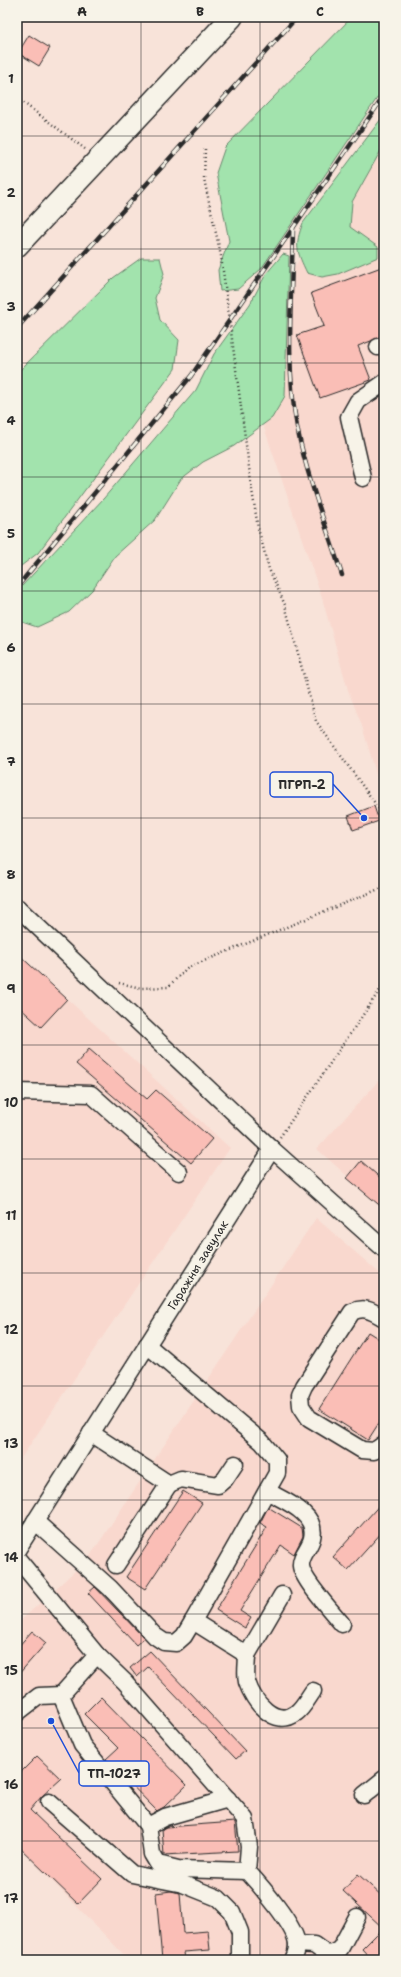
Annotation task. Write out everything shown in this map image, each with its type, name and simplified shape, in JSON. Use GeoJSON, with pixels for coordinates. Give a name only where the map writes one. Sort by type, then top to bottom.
{"type":"FeatureCollection","features":[{"type":"Feature","properties":{"kind":"main road"},"geometry":{"type":"LineString","coordinates":[[17,246],[232,17]]}},
{"type":"Feature","properties":{"kind":"street"},"geometry":{"type":"LineString","coordinates":[[363,478],[349,418],[358,401],[384,383]]}},
{"type":"Feature","properties":{"kind":"street"},"geometry":{"type":"LineString","coordinates":[[17,907],[94,978],[272,1149],[384,1249]]}},
{"type":"Feature","properties":{"kind":"street"},"geometry":{"type":"LineString","coordinates":[[17,1092],[91,1094],[179,1172]]}},
{"type":"Feature","properties":{"kind":"street","name":"Гаражны завулак"},"geometry":{"type":"LineString","coordinates":[[17,1550],[272,1149]]}},
{"type":"Feature","properties":{"kind":"street"},"geometry":{"type":"LineString","coordinates":[[384,1318],[371,1310],[360,1308],[352,1312],[304,1386],[300,1395],[301,1406],[309,1418],[362,1450],[374,1451],[384,1444]]}},
{"type":"Feature","properties":{"kind":"street"},"geometry":{"type":"LineString","coordinates":[[35,1522],[110,1588],[155,1636],[164,1642],[176,1643],[184,1636],[277,1473],[277,1460],[262,1442],[147,1345]]}},
{"type":"Feature","properties":{"kind":"street"},"geometry":{"type":"LineString","coordinates":[[91,1433],[170,1484]]}},
{"type":"Feature","properties":{"kind":"street"},"geometry":{"type":"LineString","coordinates":[[116,1565],[170,1484],[181,1479],[218,1485],[235,1464]]}},
{"type":"Feature","properties":{"kind":"street"},"geometry":{"type":"LineString","coordinates":[[267,1491],[304,1513],[312,1523],[313,1538],[302,1560],[301,1567],[308,1581],[342,1624]]}},
{"type":"Feature","properties":{"kind":"street"},"geometry":{"type":"LineString","coordinates":[[17,1558],[98,1655],[125,1682],[245,1819],[249,1847],[246,1871]]}},
{"type":"Feature","properties":{"kind":"street"},"geometry":{"type":"LineString","coordinates":[[282,1595],[246,1655],[247,1681],[255,1700],[270,1714],[284,1718],[296,1713],[313,1691]]}},
{"type":"Feature","properties":{"kind":"street"},"geometry":{"type":"LineString","coordinates":[[193,1621],[246,1655]]}},
{"type":"Feature","properties":{"kind":"street"},"geometry":{"type":"LineString","coordinates":[[17,1713],[39,1696],[61,1695],[98,1655]]}},
{"type":"Feature","properties":{"kind":"street"},"geometry":{"type":"LineString","coordinates":[[61,1695],[82,1745],[148,1826],[152,1854],[158,1864],[178,1869],[246,1871],[261,1885],[290,1926],[297,1944],[293,1960]]}},
{"type":"Feature","properties":{"kind":"street"},"geometry":{"type":"LineString","coordinates":[[364,1795],[384,1779]]}},
{"type":"Feature","properties":{"kind":"street"},"geometry":{"type":"LineString","coordinates":[[148,1826],[165,1817],[228,1799]]}},
{"type":"Feature","properties":{"kind":"street"},"geometry":{"type":"LineString","coordinates":[[49,1802],[132,1874],[183,1884],[218,1898],[232,1912],[240,1932],[240,1960]]}},
{"type":"Feature","properties":{"kind":"street"},"geometry":{"type":"LineString","coordinates":[[297,1944],[314,1946],[325,1953],[331,1954],[340,1949],[356,1917]]}},
{"type":"Feature","properties":{"kind":"path"},"geometry":{"type":"LineString","coordinates":[[17,98],[85,149]]}},
{"type":"Feature","properties":{"kind":"path"},"geometry":{"type":"LineString","coordinates":[[205,149],[204,179],[221,256],[258,528],[269,569],[285,605],[316,721],[380,810],[384,823]]}},
{"type":"Feature","properties":{"kind":"path"},"geometry":{"type":"LineString","coordinates":[[94,978],[141,988],[168,987],[187,968],[384,887]]}},
{"type":"Feature","properties":{"kind":"path"},"geometry":{"type":"LineString","coordinates":[[272,1149],[384,984]]}},
{"type":"Feature","properties":{"kind":"shaded area"},"geometry":{"type":"Polygon","coordinates":[[[384,133],[384,800],[361,723],[348,690],[322,598],[238,351],[384,133]]]}},
{"type":"Feature","properties":{"kind":"shaded area"},"geometry":{"type":"Polygon","coordinates":[[[17,953],[230,1148],[17,1464],[17,953]]]}},
{"type":"Feature","properties":{"kind":"shaded area"},"geometry":{"type":"Polygon","coordinates":[[[380,1079],[384,1082],[384,1209],[317,1149],[380,1079]]]}},
{"type":"Feature","properties":{"kind":"shaded area"},"geometry":{"type":"Polygon","coordinates":[[[316,1218],[384,1277],[384,1960],[129,1960],[17,1845],[17,1624],[88,1559],[316,1218]]]}},
{"type":"Feature","properties":{"kind":"green space"},"geometry":{"type":"Polygon","coordinates":[[[352,17],[384,17],[384,88],[261,269],[238,289],[220,291],[218,270],[229,241],[216,173],[225,147],[352,17]]]}},
{"type":"Feature","properties":{"kind":"green space"},"geometry":{"type":"Polygon","coordinates":[[[384,115],[384,145],[352,202],[350,227],[378,247],[378,257],[338,274],[322,277],[307,273],[298,249],[298,238],[303,223],[384,115]]]}},
{"type":"Feature","properties":{"kind":"green space"},"geometry":{"type":"Polygon","coordinates":[[[283,254],[289,256],[285,396],[272,418],[234,446],[203,462],[181,479],[155,520],[115,556],[92,590],[69,612],[37,627],[19,621],[17,617],[17,604],[21,587],[104,498],[196,390],[214,354],[250,304],[266,274],[283,254]]]}},
{"type":"Feature","properties":{"kind":"green space"},"geometry":{"type":"Polygon","coordinates":[[[141,258],[160,258],[164,274],[155,298],[160,320],[179,340],[175,369],[38,553],[17,569],[17,373],[113,278],[141,258]]]}},
{"type":"Feature","properties":{"kind":"building"},"geometry":{"type":"Polygon","coordinates":[[[29,35],[50,48],[39,66],[18,53],[29,35]]]}},
{"type":"Feature","properties":{"kind":"building"},"geometry":{"type":"Polygon","coordinates":[[[384,266],[384,336],[358,346],[371,380],[320,398],[297,335],[324,326],[311,293],[384,266]]]}},
{"type":"Feature","properties":{"kind":"building"},"geometry":{"type":"Polygon","coordinates":[[[374,806],[379,821],[353,830],[348,816],[374,806]]]}},
{"type":"Feature","properties":{"kind":"building"},"geometry":{"type":"Polygon","coordinates":[[[17,953],[67,999],[41,1027],[17,1005],[17,953]]]}},
{"type":"Feature","properties":{"kind":"building"},"geometry":{"type":"Polygon","coordinates":[[[89,1049],[147,1099],[156,1090],[212,1139],[191,1163],[76,1064],[89,1049]]]}},
{"type":"Feature","properties":{"kind":"building"},"geometry":{"type":"Polygon","coordinates":[[[361,1161],[384,1181],[384,1209],[347,1178],[361,1161]]]}},
{"type":"Feature","properties":{"kind":"building"},"geometry":{"type":"Polygon","coordinates":[[[368,1332],[384,1342],[384,1415],[368,1440],[319,1409],[368,1332]]]}},
{"type":"Feature","properties":{"kind":"building"},"geometry":{"type":"Polygon","coordinates":[[[183,1491],[202,1503],[145,1589],[126,1577],[183,1491]]]}},
{"type":"Feature","properties":{"kind":"building"},"geometry":{"type":"Polygon","coordinates":[[[384,1500],[384,1530],[348,1570],[333,1557],[384,1500]]]}},
{"type":"Feature","properties":{"kind":"building"},"geometry":{"type":"Polygon","coordinates":[[[268,1507],[302,1528],[303,1536],[294,1554],[281,1545],[240,1611],[251,1618],[245,1628],[216,1610],[267,1527],[260,1523],[268,1507]]]}},
{"type":"Feature","properties":{"kind":"building"},"geometry":{"type":"Polygon","coordinates":[[[95,1587],[144,1638],[136,1645],[88,1593],[95,1587]]]}},
{"type":"Feature","properties":{"kind":"building"},"geometry":{"type":"Polygon","coordinates":[[[32,1631],[46,1643],[17,1676],[17,1648],[32,1631]]]}},
{"type":"Feature","properties":{"kind":"building"},"geometry":{"type":"Polygon","coordinates":[[[150,1651],[245,1751],[236,1759],[148,1667],[137,1677],[130,1668],[150,1651]]]}},
{"type":"Feature","properties":{"kind":"building"},"geometry":{"type":"Polygon","coordinates":[[[101,1697],[187,1785],[164,1807],[157,1811],[106,1759],[118,1748],[84,1714],[101,1697]]]}},
{"type":"Feature","properties":{"kind":"building"},"geometry":{"type":"Polygon","coordinates":[[[37,1756],[61,1779],[42,1796],[30,1810],[102,1879],[78,1904],[17,1845],[17,1776],[37,1756]]]}},
{"type":"Feature","properties":{"kind":"building"},"geometry":{"type":"Polygon","coordinates":[[[235,1822],[238,1851],[164,1855],[162,1829],[166,1827],[235,1822]]]}},
{"type":"Feature","properties":{"kind":"building"},"geometry":{"type":"Polygon","coordinates":[[[358,1874],[384,1898],[384,1953],[377,1960],[372,1960],[362,1949],[383,1928],[343,1891],[358,1874]]]}},
{"type":"Feature","properties":{"kind":"building"},"geometry":{"type":"Polygon","coordinates":[[[171,1891],[180,1893],[183,1933],[208,1931],[210,1950],[184,1952],[185,1960],[162,1960],[156,1893],[171,1891]]]}},
{"type":"Feature","properties":{"kind":"railway"},"geometry":{"type":"LineString","coordinates":[[17,328],[297,17]]}},
{"type":"Feature","properties":{"kind":"railway"},"geometry":{"type":"LineString","coordinates":[[17,587],[191,376],[384,96]]}},
{"type":"Feature","properties":{"kind":"railway"},"geometry":{"type":"LineString","coordinates":[[293,228],[290,328],[293,403],[306,464],[342,575]]}},
{"type":"Feature","properties":{"kind":"place","name":"ПГРП-2"},"geometry":{"type":"Point","coordinates":[364,818]}},
{"type":"Feature","properties":{"kind":"place","name":"ТП-1027"},"geometry":{"type":"Point","coordinates":[51,1721]}}]}
